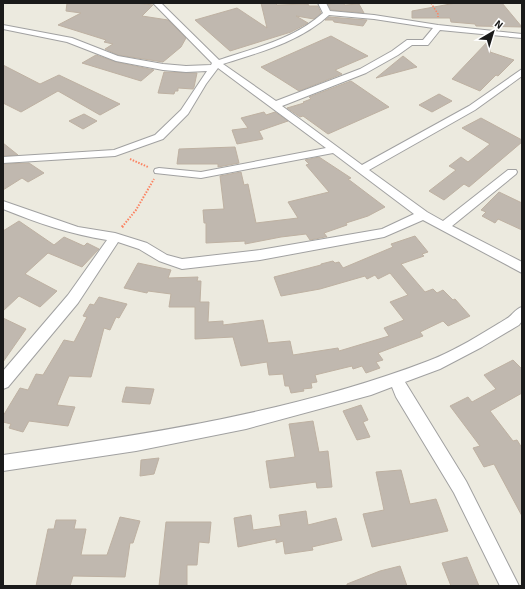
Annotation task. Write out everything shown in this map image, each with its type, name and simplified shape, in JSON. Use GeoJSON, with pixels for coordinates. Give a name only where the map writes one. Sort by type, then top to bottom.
{"type":"FeatureCollection","features":[{"type":"Feature","properties":{"kind":"street"},"geometry":{"type":"LineString","coordinates":[[157,3],[214,65],[275,105],[423,215],[522,268]]}},
{"type":"Feature","properties":{"kind":"street"},"geometry":{"type":"LineString","coordinates":[[322,3],[325,6],[327,13]]}},
{"type":"Feature","properties":{"kind":"street"},"geometry":{"type":"LineString","coordinates":[[3,27],[69,40],[116,58],[163,67],[186,69],[214,65],[275,44],[298,34],[327,13],[374,17],[438,27],[522,36]]}},
{"type":"Feature","properties":{"kind":"street"},"geometry":{"type":"LineString","coordinates":[[275,105],[348,77],[393,56],[410,42],[425,43],[438,27]]}},
{"type":"Feature","properties":{"kind":"street"},"geometry":{"type":"LineString","coordinates":[[3,160],[115,153],[159,138],[185,112],[214,65]]}},
{"type":"Feature","properties":{"kind":"street"},"geometry":{"type":"LineString","coordinates":[[362,170],[472,108],[522,72]]}},
{"type":"Feature","properties":{"kind":"street"},"geometry":{"type":"LineString","coordinates":[[158,171],[201,175],[335,149]]}},
{"type":"Feature","properties":{"kind":"street"},"geometry":{"type":"LineString","coordinates":[[444,226],[512,172]]}},
{"type":"Feature","properties":{"kind":"street"},"geometry":{"type":"LineString","coordinates":[[3,205],[34,217],[77,230],[114,237],[143,246],[164,258],[182,264],[202,263],[260,255],[384,233],[423,215]]}},
{"type":"Feature","properties":{"kind":"street"},"geometry":{"type":"LineString","coordinates":[[3,382],[73,299],[114,237]]}},
{"type":"Feature","properties":{"kind":"street"},"geometry":{"type":"LineString","coordinates":[[3,463],[136,443],[246,422],[370,388],[435,364],[477,343],[514,321],[522,312]]}},
{"type":"Feature","properties":{"kind":"street"},"geometry":{"type":"LineString","coordinates":[[396,379],[401,392],[460,487],[510,586]]}},
{"type":"Feature","properties":{"kind":"path"},"geometry":{"type":"LineString","coordinates":[[431,3],[438,14],[438,27]]}},
{"type":"Feature","properties":{"kind":"path"},"geometry":{"type":"LineString","coordinates":[[114,237],[136,210],[158,171],[115,153]]}},
{"type":"Feature","properties":{"kind":"building"},"geometry":{"type":"Polygon","coordinates":[[[67,3],[136,3],[153,5],[142,16],[168,20],[186,38],[181,47],[163,62],[118,55],[105,49],[113,44],[104,42],[106,40],[58,25],[81,13],[66,11],[67,3]]]}},
{"type":"Feature","properties":{"kind":"building"},"geometry":{"type":"Polygon","coordinates":[[[261,3],[275,3],[277,5],[308,4],[309,6],[318,6],[321,13],[314,19],[296,16],[308,23],[291,32],[230,51],[195,20],[237,8],[267,28],[261,3]]]}},
{"type":"Feature","properties":{"kind":"building"},"geometry":{"type":"Polygon","coordinates":[[[342,3],[345,5],[359,4],[364,13],[331,10],[328,4],[342,3]]]}},
{"type":"Feature","properties":{"kind":"building"},"geometry":{"type":"Polygon","coordinates":[[[456,3],[502,3],[522,27],[476,26],[475,24],[451,22],[450,18],[412,18],[412,11],[456,3]]]}},
{"type":"Feature","properties":{"kind":"building"},"geometry":{"type":"Polygon","coordinates":[[[329,17],[367,20],[363,26],[334,22],[333,20],[325,20],[329,17]]]}},
{"type":"Feature","properties":{"kind":"building"},"geometry":{"type":"Polygon","coordinates":[[[331,36],[368,56],[335,70],[342,74],[299,91],[261,67],[331,36]]]}},
{"type":"Feature","properties":{"kind":"building"},"geometry":{"type":"Polygon","coordinates":[[[490,39],[490,52],[514,60],[480,91],[452,79],[490,39]]]}},
{"type":"Feature","properties":{"kind":"building"},"geometry":{"type":"Polygon","coordinates":[[[96,55],[116,62],[154,70],[141,81],[82,63],[96,55]]]}},
{"type":"Feature","properties":{"kind":"building"},"geometry":{"type":"Polygon","coordinates":[[[403,56],[417,67],[376,78],[403,56]]]}},
{"type":"Feature","properties":{"kind":"building"},"geometry":{"type":"Polygon","coordinates":[[[3,65],[40,84],[59,75],[120,104],[100,115],[58,91],[21,112],[3,103],[3,65]]]}},
{"type":"Feature","properties":{"kind":"building"},"geometry":{"type":"Polygon","coordinates":[[[164,72],[197,73],[193,89],[178,88],[178,91],[175,91],[174,94],[158,93],[164,72]]]}},
{"type":"Feature","properties":{"kind":"building"},"geometry":{"type":"Polygon","coordinates":[[[351,81],[389,107],[328,134],[303,116],[300,117],[287,108],[304,103],[303,102],[311,99],[309,97],[351,81]]]}},
{"type":"Feature","properties":{"kind":"building"},"geometry":{"type":"Polygon","coordinates":[[[439,94],[452,101],[432,112],[419,105],[439,94]]]}},
{"type":"Feature","properties":{"kind":"building"},"geometry":{"type":"Polygon","coordinates":[[[264,112],[266,115],[275,112],[288,121],[259,131],[263,139],[237,144],[232,130],[248,128],[241,118],[264,112]]]}},
{"type":"Feature","properties":{"kind":"building"},"geometry":{"type":"Polygon","coordinates":[[[84,114],[97,121],[83,129],[69,121],[84,114]]]}},
{"type":"Feature","properties":{"kind":"building"},"geometry":{"type":"Polygon","coordinates":[[[481,118],[522,140],[522,142],[469,187],[464,184],[444,200],[429,191],[456,170],[449,166],[461,157],[468,162],[490,144],[462,128],[481,118]]]}},
{"type":"Feature","properties":{"kind":"building"},"geometry":{"type":"Polygon","coordinates":[[[3,143],[18,155],[3,156],[3,143]]]}},
{"type":"Feature","properties":{"kind":"building"},"geometry":{"type":"Polygon","coordinates":[[[235,147],[239,163],[218,167],[218,164],[177,164],[179,149],[235,147]]]}},
{"type":"Feature","properties":{"kind":"building"},"geometry":{"type":"Polygon","coordinates":[[[319,157],[351,178],[348,179],[385,207],[368,216],[346,223],[347,225],[324,233],[327,237],[310,240],[306,234],[245,244],[245,241],[206,243],[206,223],[204,223],[203,210],[224,209],[220,176],[241,172],[244,185],[248,184],[256,223],[298,218],[288,202],[329,192],[306,165],[309,164],[305,160],[319,157]]]}},
{"type":"Feature","properties":{"kind":"building"},"geometry":{"type":"Polygon","coordinates":[[[29,163],[44,173],[28,182],[22,178],[3,190],[3,164],[29,163]]]}},
{"type":"Feature","properties":{"kind":"building"},"geometry":{"type":"Polygon","coordinates":[[[499,192],[522,203],[522,230],[498,219],[495,223],[482,216],[486,212],[481,210],[499,192]]]}},
{"type":"Feature","properties":{"kind":"building"},"geometry":{"type":"Polygon","coordinates":[[[19,221],[54,245],[64,237],[84,246],[87,243],[99,249],[82,267],[48,253],[25,274],[57,291],[40,307],[19,296],[3,311],[3,231],[19,221]]]}},
{"type":"Feature","properties":{"kind":"building"},"geometry":{"type":"Polygon","coordinates":[[[415,236],[428,252],[422,254],[424,256],[401,264],[425,292],[433,289],[437,293],[443,290],[453,300],[455,299],[470,316],[448,326],[443,321],[420,332],[423,336],[378,353],[383,360],[376,362],[380,368],[366,373],[362,366],[353,369],[352,366],[315,375],[317,382],[311,383],[312,388],[303,389],[304,391],[291,393],[289,386],[285,386],[283,374],[269,375],[267,362],[241,366],[233,337],[195,339],[195,307],[169,307],[171,294],[148,291],[147,293],[124,288],[138,263],[171,270],[168,278],[198,277],[197,281],[201,281],[200,302],[209,302],[208,322],[223,321],[223,325],[263,320],[268,343],[290,341],[293,355],[338,348],[339,351],[389,336],[384,328],[404,320],[390,302],[408,295],[390,273],[378,279],[375,275],[367,279],[365,276],[320,289],[281,296],[274,277],[333,261],[335,263],[339,262],[343,268],[393,247],[391,244],[415,236]]]}},
{"type":"Feature","properties":{"kind":"building"},"geometry":{"type":"Polygon","coordinates":[[[99,297],[127,304],[119,318],[116,317],[110,330],[104,328],[91,377],[69,376],[57,405],[75,407],[68,426],[29,421],[23,432],[9,428],[11,424],[3,422],[3,416],[20,388],[28,390],[36,374],[43,375],[64,340],[74,342],[87,317],[83,316],[90,304],[94,305],[99,297]]]}},
{"type":"Feature","properties":{"kind":"building"},"geometry":{"type":"Polygon","coordinates":[[[3,318],[26,329],[3,362],[3,318]]]}},
{"type":"Feature","properties":{"kind":"building"},"geometry":{"type":"Polygon","coordinates":[[[513,360],[522,369],[522,393],[490,411],[513,441],[517,440],[522,448],[522,516],[494,464],[484,467],[473,448],[480,446],[450,406],[468,397],[472,402],[496,389],[484,375],[513,360]]]}},
{"type":"Feature","properties":{"kind":"building"},"geometry":{"type":"Polygon","coordinates":[[[126,387],[154,389],[150,404],[122,402],[126,387]]]}},
{"type":"Feature","properties":{"kind":"building"},"geometry":{"type":"Polygon","coordinates":[[[361,405],[368,420],[363,422],[370,437],[357,440],[343,411],[361,405]]]}},
{"type":"Feature","properties":{"kind":"building"},"geometry":{"type":"Polygon","coordinates":[[[313,421],[319,452],[328,451],[332,487],[317,488],[316,482],[270,488],[266,461],[295,457],[289,424],[313,421]]]}},
{"type":"Feature","properties":{"kind":"building"},"geometry":{"type":"Polygon","coordinates":[[[159,458],[154,474],[140,476],[141,460],[159,458]]]}},
{"type":"Feature","properties":{"kind":"building"},"geometry":{"type":"Polygon","coordinates":[[[401,470],[410,504],[436,499],[448,531],[372,547],[363,514],[384,510],[376,472],[401,470]]]}},
{"type":"Feature","properties":{"kind":"building"},"geometry":{"type":"Polygon","coordinates":[[[306,511],[308,525],[336,518],[342,540],[312,547],[313,550],[285,554],[283,541],[276,543],[276,539],[238,547],[234,518],[251,515],[253,530],[281,526],[279,515],[306,511]]]}},
{"type":"Feature","properties":{"kind":"building"},"geometry":{"type":"Polygon","coordinates":[[[120,517],[140,521],[133,543],[130,543],[125,577],[73,576],[70,586],[36,586],[48,529],[54,529],[56,520],[76,520],[74,529],[86,529],[81,555],[107,555],[120,517]]]}},
{"type":"Feature","properties":{"kind":"building"},"geometry":{"type":"Polygon","coordinates":[[[166,522],[211,522],[209,543],[199,542],[197,565],[187,565],[187,586],[159,586],[166,522]]]}},
{"type":"Feature","properties":{"kind":"building"},"geometry":{"type":"Polygon","coordinates":[[[467,557],[479,586],[451,586],[442,563],[467,557]]]}},
{"type":"Feature","properties":{"kind":"building"},"geometry":{"type":"Polygon","coordinates":[[[400,566],[407,586],[347,586],[347,584],[380,571],[400,566]]]}}]}
